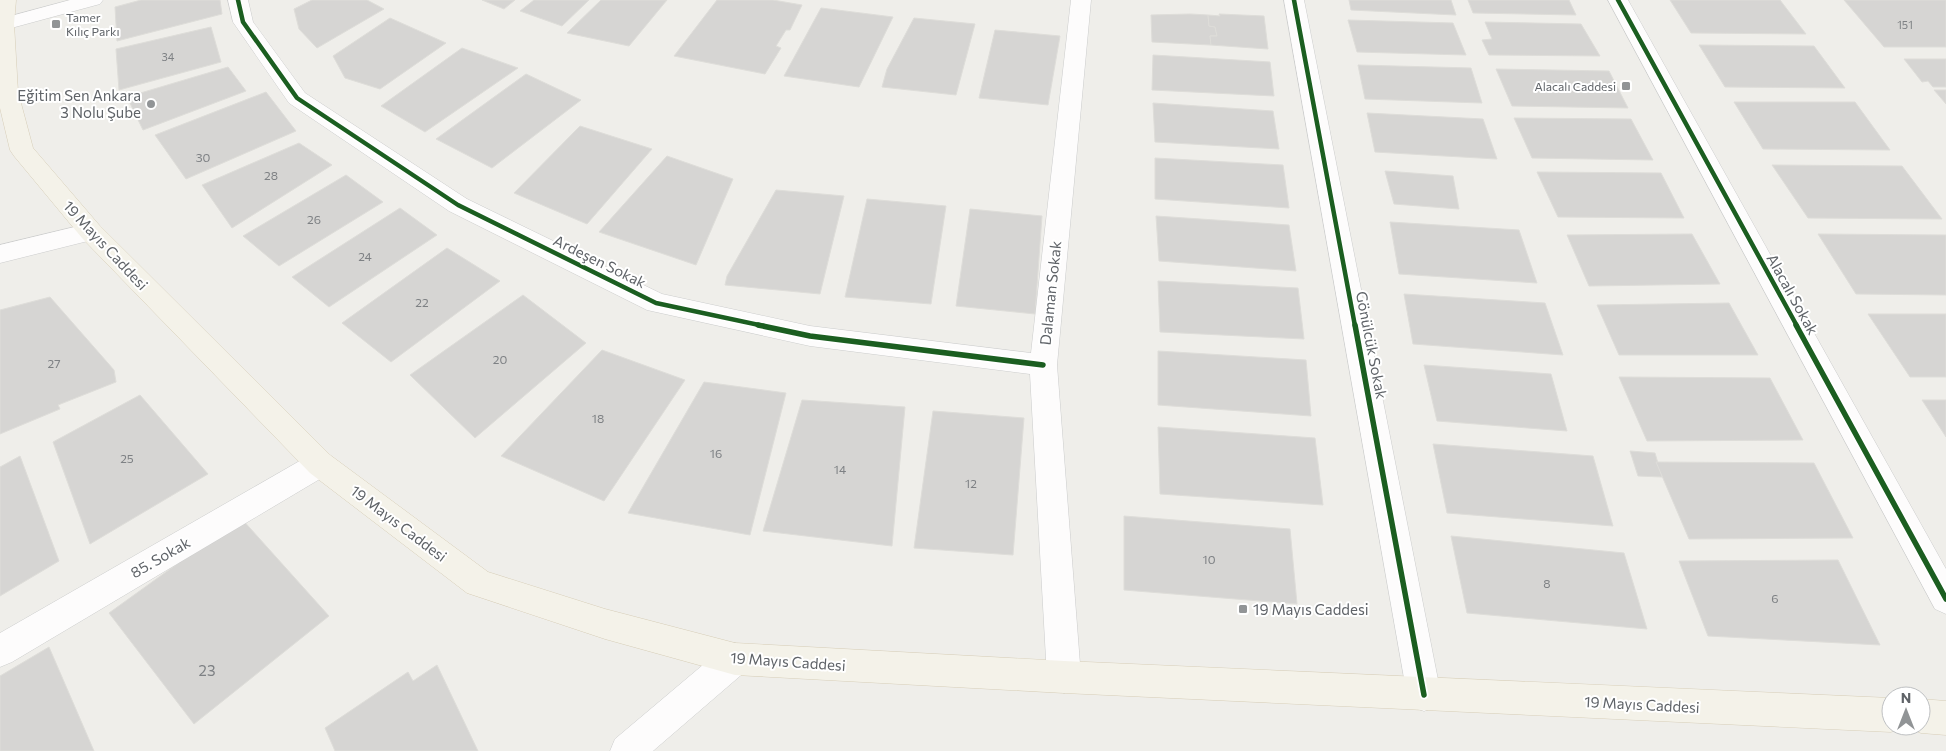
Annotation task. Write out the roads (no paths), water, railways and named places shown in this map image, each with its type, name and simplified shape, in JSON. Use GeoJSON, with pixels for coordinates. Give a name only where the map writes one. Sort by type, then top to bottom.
{"type":"FeatureCollection","features":[{"type":"Feature","properties":{"kind":"main road","name":"19 Mayıs Caddesi"},"geometry":{"type":"LineString","coordinates":[[5,12],[7,92],[22,150],[91,232],[320,464],[478,583],[605,624],[735,659],[1064,677],[1881,715]]}},
{"type":"Feature","properties":{"kind":"main road"},"geometry":{"type":"LineString","coordinates":[[1931,717],[1946,718]]}},
{"type":"Feature","properties":{"kind":"street"},"geometry":{"type":"LineString","coordinates":[[5,12],[93,0]]}},
{"type":"Feature","properties":{"kind":"street","name":"Ardeşen Sokak"},"geometry":{"type":"LineString","coordinates":[[238,0],[242,22],[297,98],[458,205],[656,302],[810,336],[1043,365]]}},
{"type":"Feature","properties":{"kind":"street","name":"Dalaman Sokak"},"geometry":{"type":"LineString","coordinates":[[1064,677],[1043,365],[1081,0]]}},
{"type":"Feature","properties":{"kind":"street","name":"Gönülcük Sokak"},"geometry":{"type":"LineString","coordinates":[[1294,0],[1424,694]]}},
{"type":"Feature","properties":{"kind":"street","name":"Alacalı Sokak"},"geometry":{"type":"LineString","coordinates":[[1618,0],[1946,599]]}},
{"type":"Feature","properties":{"kind":"street"},"geometry":{"type":"LineString","coordinates":[[0,254],[91,232]]}},
{"type":"Feature","properties":{"kind":"street","name":"85. Sokak"},"geometry":{"type":"LineString","coordinates":[[0,651],[320,464]]}},
{"type":"Feature","properties":{"kind":"street"},"geometry":{"type":"LineString","coordinates":[[627,751],[735,659]]}},
{"type":"Feature","properties":{"kind":"place","name":"Tamer Kılıç Parkı"},"geometry":{"type":"Point","coordinates":[56,24]}},
{"type":"Feature","properties":{"kind":"place","name":"Alacalı Caddesi"},"geometry":{"type":"Point","coordinates":[1626,86]}},
{"type":"Feature","properties":{"kind":"place","name":"Eğitim Sen Ankara 3 Nolu Şube"},"geometry":{"type":"Point","coordinates":[151,104]}},
{"type":"Feature","properties":{"kind":"place","name":"19 Mayıs Caddesi"},"geometry":{"type":"Point","coordinates":[1243,609]}}]}
